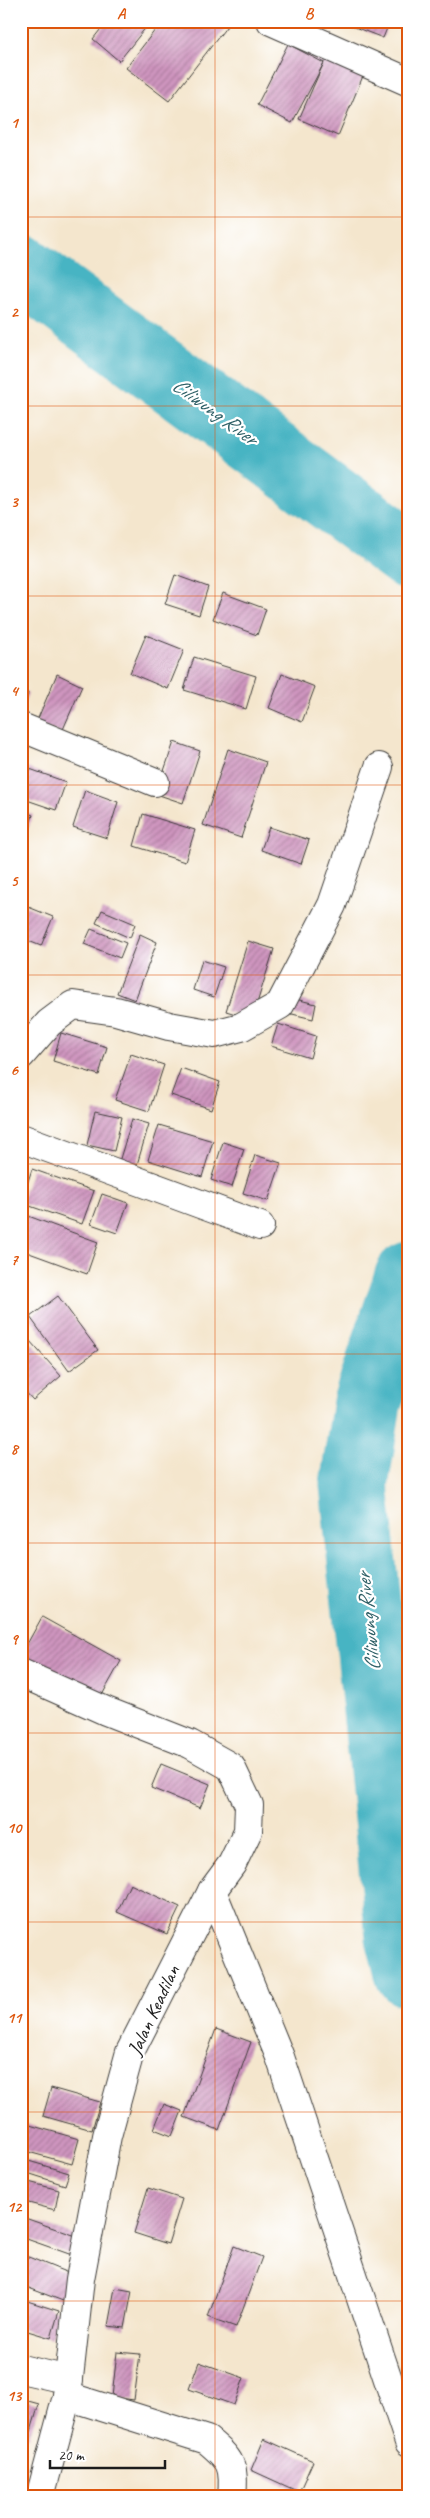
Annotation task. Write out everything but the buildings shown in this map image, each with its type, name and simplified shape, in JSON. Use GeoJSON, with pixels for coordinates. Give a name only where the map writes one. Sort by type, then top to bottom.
{"type":"FeatureCollection","features":[{"type":"Feature","properties":{"kind":"street"},"geometry":{"type":"LineString","coordinates":[[271,21],[409,82]]}},
{"type":"Feature","properties":{"kind":"street"},"geometry":{"type":"LineString","coordinates":[[21,728],[155,782]]}},
{"type":"Feature","properties":{"kind":"street"},"geometry":{"type":"LineString","coordinates":[[21,1055],[49,1023],[73,1005],[116,1011],[169,1026],[214,1034],[241,1027],[280,1005],[332,905],[379,767]]}},
{"type":"Feature","properties":{"kind":"street"},"geometry":{"type":"LineString","coordinates":[[21,1138],[260,1226]]}},
{"type":"Feature","properties":{"kind":"street","name":"Jalan Keadilan"},"geometry":{"type":"LineString","coordinates":[[21,1672],[106,1711],[190,1744],[232,1768],[249,1805],[248,1831],[232,1864],[212,1891],[130,2052],[107,2136],[82,2270],[68,2388],[40,2497]]}},
{"type":"Feature","properties":{"kind":"street"},"geometry":{"type":"LineString","coordinates":[[212,1891],[280,2057],[409,2442]]}},
{"type":"Feature","properties":{"kind":"street"},"geometry":{"type":"LineString","coordinates":[[21,2368],[68,2388],[207,2440],[224,2454],[234,2473],[232,2497]]}},
{"type":"Feature","properties":{"kind":"waterway","name":"Ciliwung River"},"geometry":{"type":"LineString","coordinates":[[21,268],[409,555]]}},
{"type":"Feature","properties":{"kind":"waterway","name":"Ciliwung River"},"geometry":{"type":"LineString","coordinates":[[409,1276],[367,1403],[354,1485],[400,1937],[409,1973]]}}]}
